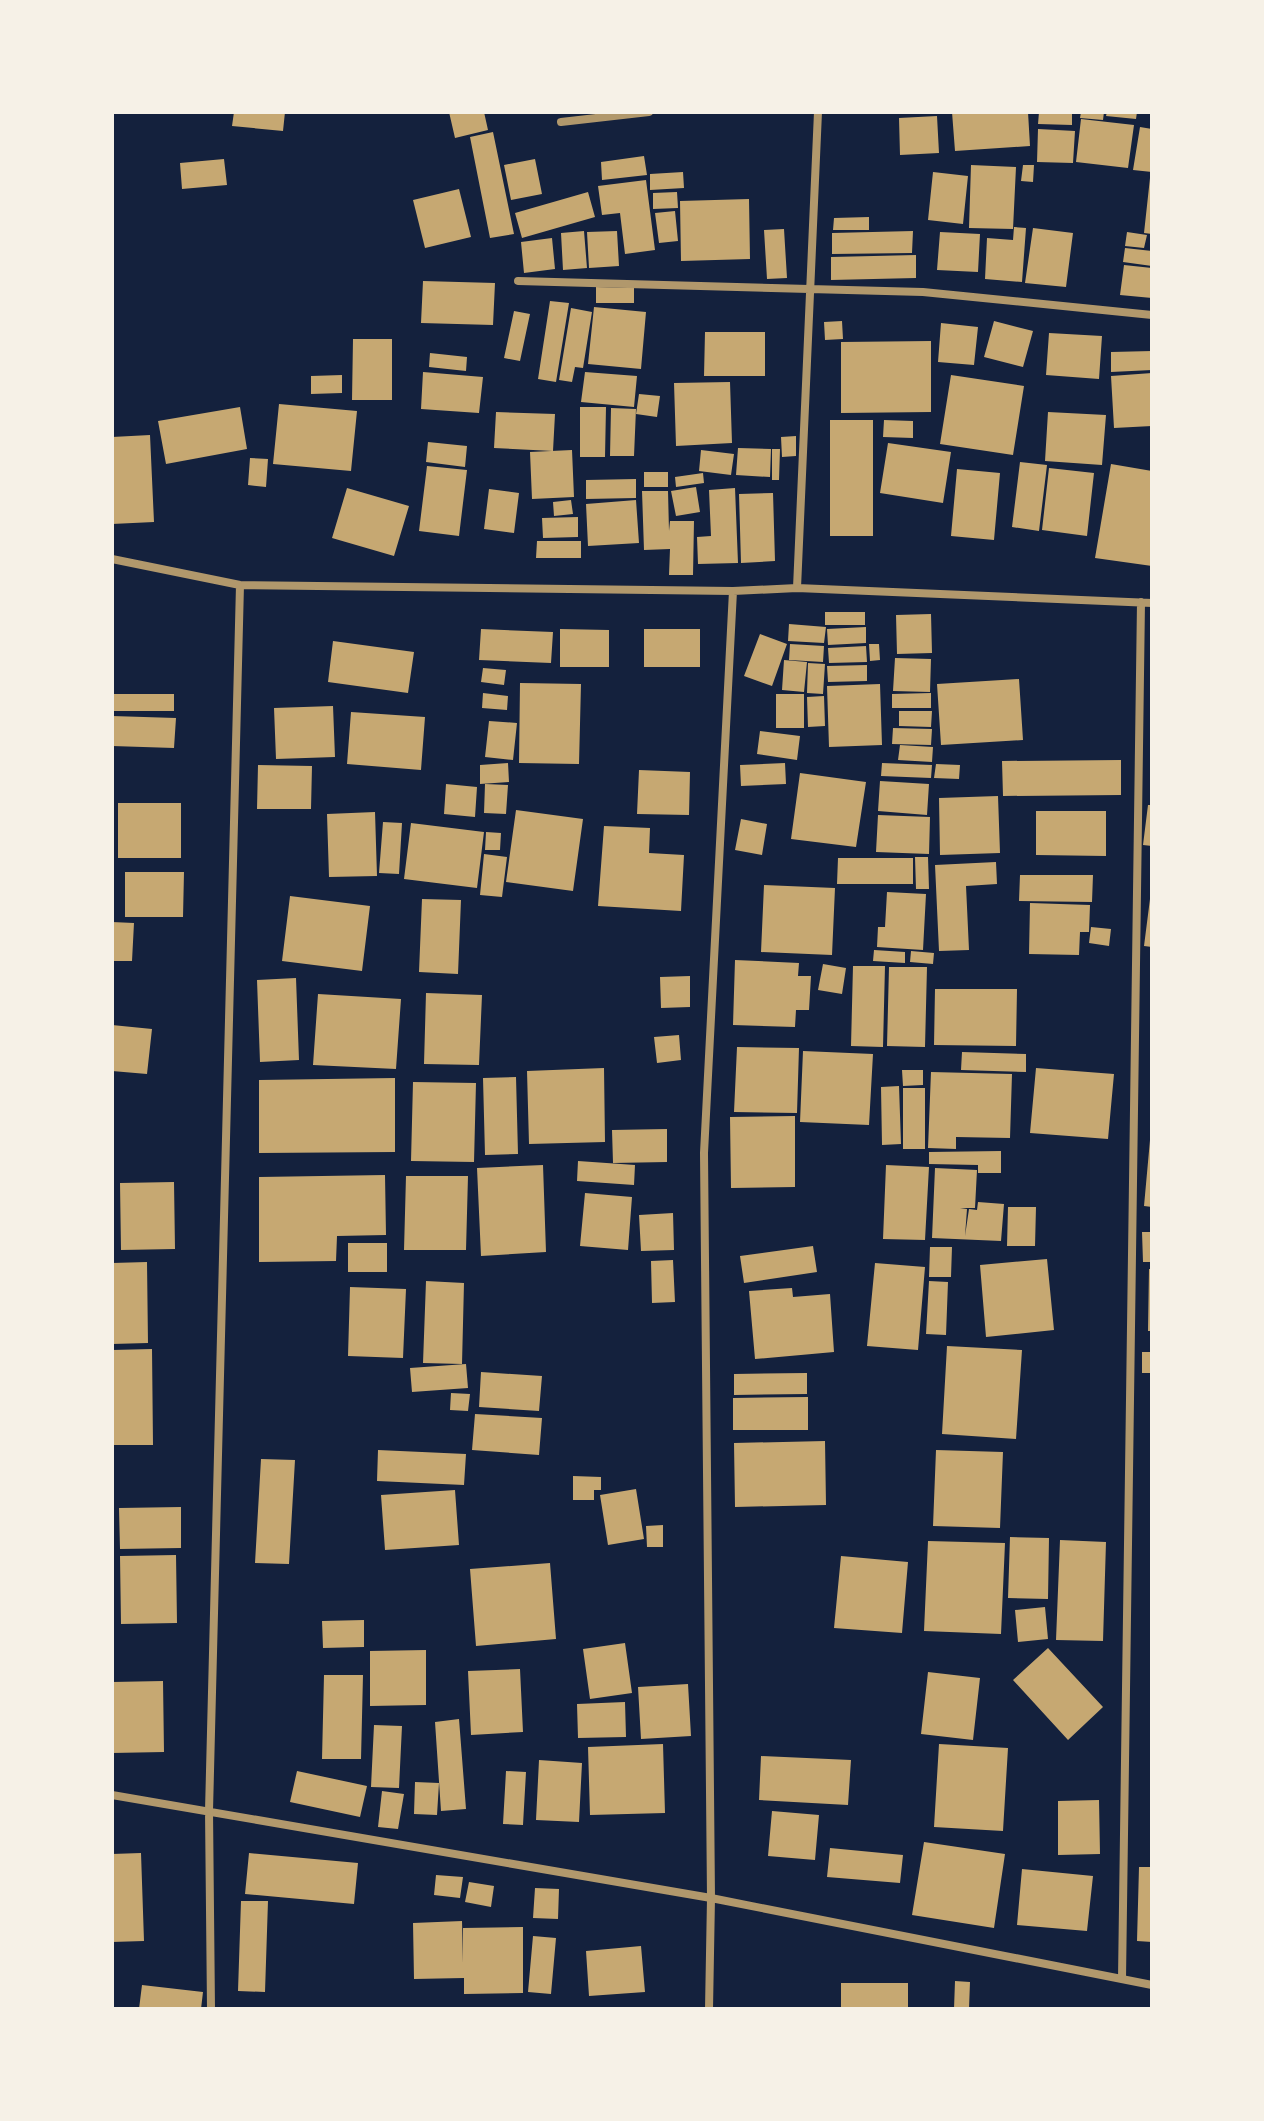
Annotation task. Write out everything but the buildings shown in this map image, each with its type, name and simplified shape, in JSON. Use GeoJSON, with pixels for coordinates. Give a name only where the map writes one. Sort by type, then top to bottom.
{"type":"FeatureCollection","features":[{"type":"Feature","properties":{"kind":"street"},"geometry":{"type":"LineString","coordinates":[[561,122],[649,112]]}},
{"type":"Feature","properties":{"kind":"street"},"geometry":{"type":"LineString","coordinates":[[797,588],[818,112]]}},
{"type":"Feature","properties":{"kind":"street"},"geometry":{"type":"LineString","coordinates":[[518,281],[923,292],[1152,315]]}},
{"type":"Feature","properties":{"kind":"street"},"geometry":{"type":"LineString","coordinates":[[112,559],[240,585],[733,591],[797,588],[1152,603]]}},
{"type":"Feature","properties":{"kind":"street"},"geometry":{"type":"LineString","coordinates":[[211,2009],[209,1811],[240,585]]}},
{"type":"Feature","properties":{"kind":"street"},"geometry":{"type":"LineString","coordinates":[[709,2009],[711,1898],[704,1153],[733,591]]}},
{"type":"Feature","properties":{"kind":"street"},"geometry":{"type":"LineString","coordinates":[[1122,1979],[1141,602]]}},
{"type":"Feature","properties":{"kind":"street"},"geometry":{"type":"LineString","coordinates":[[112,1795],[711,1898],[1152,1985]]}}]}
